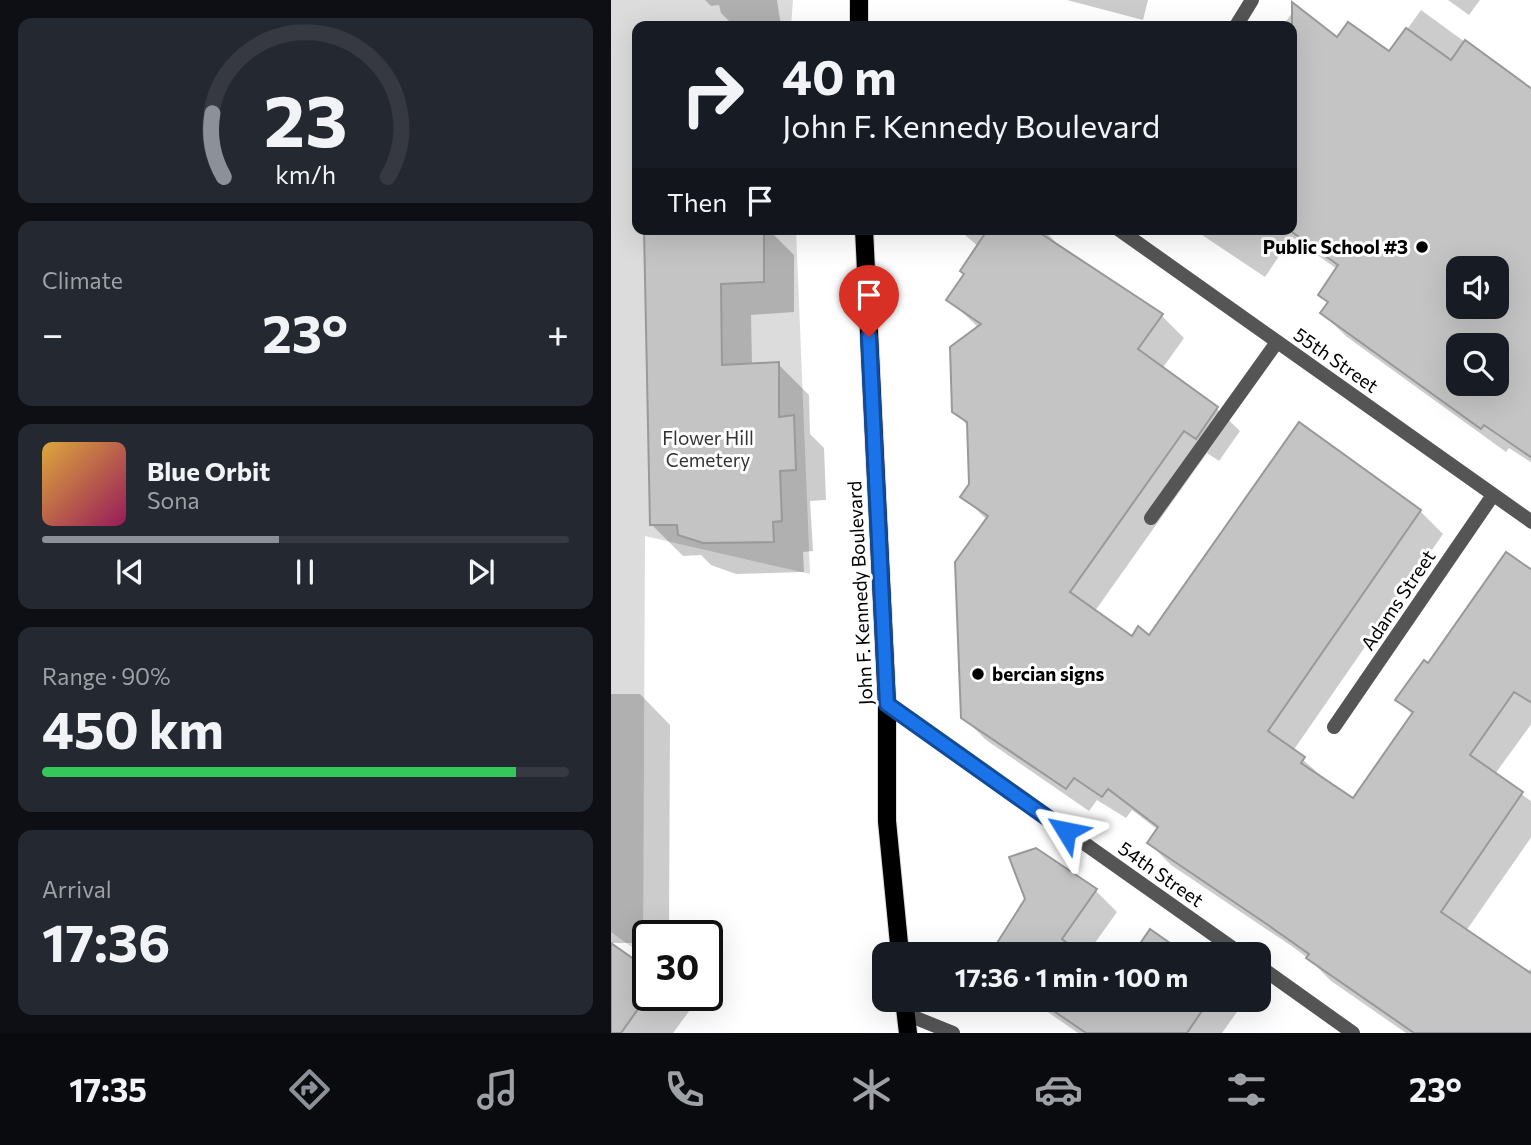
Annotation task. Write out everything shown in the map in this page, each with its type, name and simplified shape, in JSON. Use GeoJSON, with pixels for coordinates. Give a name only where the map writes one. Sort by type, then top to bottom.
{"type":"FeatureCollection","features":[{"type":"Feature","properties":{"kind":"main road"},"geometry":{"type":"LineString","coordinates":[[859,0],[859,21]]}},
{"type":"Feature","properties":{"kind":"main road","name":"John F. Kennedy Boulevard"},"geometry":{"type":"LineString","coordinates":[[864,235],[887,704],[887,821],[899,942]]}},
{"type":"Feature","properties":{"kind":"main road"},"geometry":{"type":"LineString","coordinates":[[906,1012],[908,1033]]}},
{"type":"Feature","properties":{"kind":"street"},"geometry":{"type":"LineString","coordinates":[[1239,21],[1252,0]]}},
{"type":"Feature","properties":{"kind":"street","name":"55th Street"},"geometry":{"type":"LineString","coordinates":[[1126,235],[1531,522]]}},
{"type":"Feature","properties":{"kind":"street"},"geometry":{"type":"LineString","coordinates":[[1151,518],[1278,342]]}},
{"type":"Feature","properties":{"kind":"street","name":"Adams Street"},"geometry":{"type":"LineString","coordinates":[[1334,727],[1493,495]]}},
{"type":"Feature","properties":{"kind":"street","name":"54th Street"},"geometry":{"type":"LineString","coordinates":[[887,704],[1224,942]]}},
{"type":"Feature","properties":{"kind":"street"},"geometry":{"type":"LineString","coordinates":[[1271,974],[1354,1033]]}},
{"type":"Feature","properties":{"kind":"street"},"geometry":{"type":"LineString","coordinates":[[914,1012],[953,1033]]}},
{"type":"Feature","properties":{"kind":"green space","name":"Flower Hill Cemetery"},"geometry":{"type":"Polygon","coordinates":[[[611,0],[793,0],[791,21],[632,21],[632,235],[796,235],[810,574],[645,536],[643,920],[632,920],[632,947],[611,932],[611,0]]]}},
{"type":"Feature","properties":{"kind":"building","name":"Public School #3"},"geometry":{"type":"Polygon","coordinates":[[[1292,2],[1337,37],[1348,22],[1389,51],[1406,28],[1451,60],[1465,40],[1532,89],[1532,458],[1484,425],[1481,429],[1320,313],[1328,302],[1318,295],[1338,265],[1296,235],[1297,21],[1292,21],[1292,2]]]}},
{"type":"Feature","properties":{"kind":"building"},"geometry":{"type":"Polygon","coordinates":[[[644,235],[764,235],[764,282],[721,284],[722,365],[779,362],[779,417],[794,415],[796,470],[780,471],[782,521],[773,522],[774,542],[703,543],[678,535],[677,525],[650,525],[644,235]]]}},
{"type":"Feature","properties":{"kind":"building"},"geometry":{"type":"Polygon","coordinates":[[[984,235],[1043,235],[1163,314],[1138,349],[1218,407],[1196,439],[1184,431],[1070,592],[1132,636],[1138,626],[1149,635],[1299,422],[1421,510],[1268,731],[1305,757],[1301,763],[1353,798],[1413,712],[1395,700],[1424,660],[1428,663],[1506,552],[1532,570],[1532,703],[1514,692],[1470,755],[1523,792],[1441,912],[1532,974],[1532,1033],[1414,1033],[1306,958],[1309,954],[1147,843],[1158,827],[1108,789],[1102,797],[1074,778],[1066,789],[961,718],[955,562],[988,516],[960,497],[969,484],[967,422],[952,412],[950,347],[981,324],[946,300],[964,274],[960,271],[984,235]]]}},
{"type":"Feature","properties":{"kind":"building"},"geometry":{"type":"Polygon","coordinates":[[[1036,848],[1097,889],[1062,939],[1066,942],[998,942],[1025,899],[1009,857],[1036,848]]]}},
{"type":"Feature","properties":{"kind":"building"},"geometry":{"type":"Polygon","coordinates":[[[1150,929],[1168,942],[1141,942],[1150,929]]]}},
{"type":"Feature","properties":{"kind":"building"},"geometry":{"type":"Polygon","coordinates":[[[611,943],[632,958],[632,1011],[637,1011],[621,1033],[611,1033],[611,943]]]}},
{"type":"Feature","properties":{"kind":"building"},"geometry":{"type":"Polygon","coordinates":[[[1055,1012],[1201,1012],[1187,1033],[1086,1033],[1055,1012]]]}},
{"type":"Feature","properties":{"kind":"place","name":"Public School #3"},"geometry":{"type":"Point","coordinates":[1422,247]}},
{"type":"Feature","properties":{"kind":"place","name":"bercian signs"},"geometry":{"type":"Point","coordinates":[978,674]}},
{"type":"Feature","properties":{"kind":"route"},"geometry":{"type":"LineString","coordinates":[[869,337],[887,704],[1066,831]]}}]}
